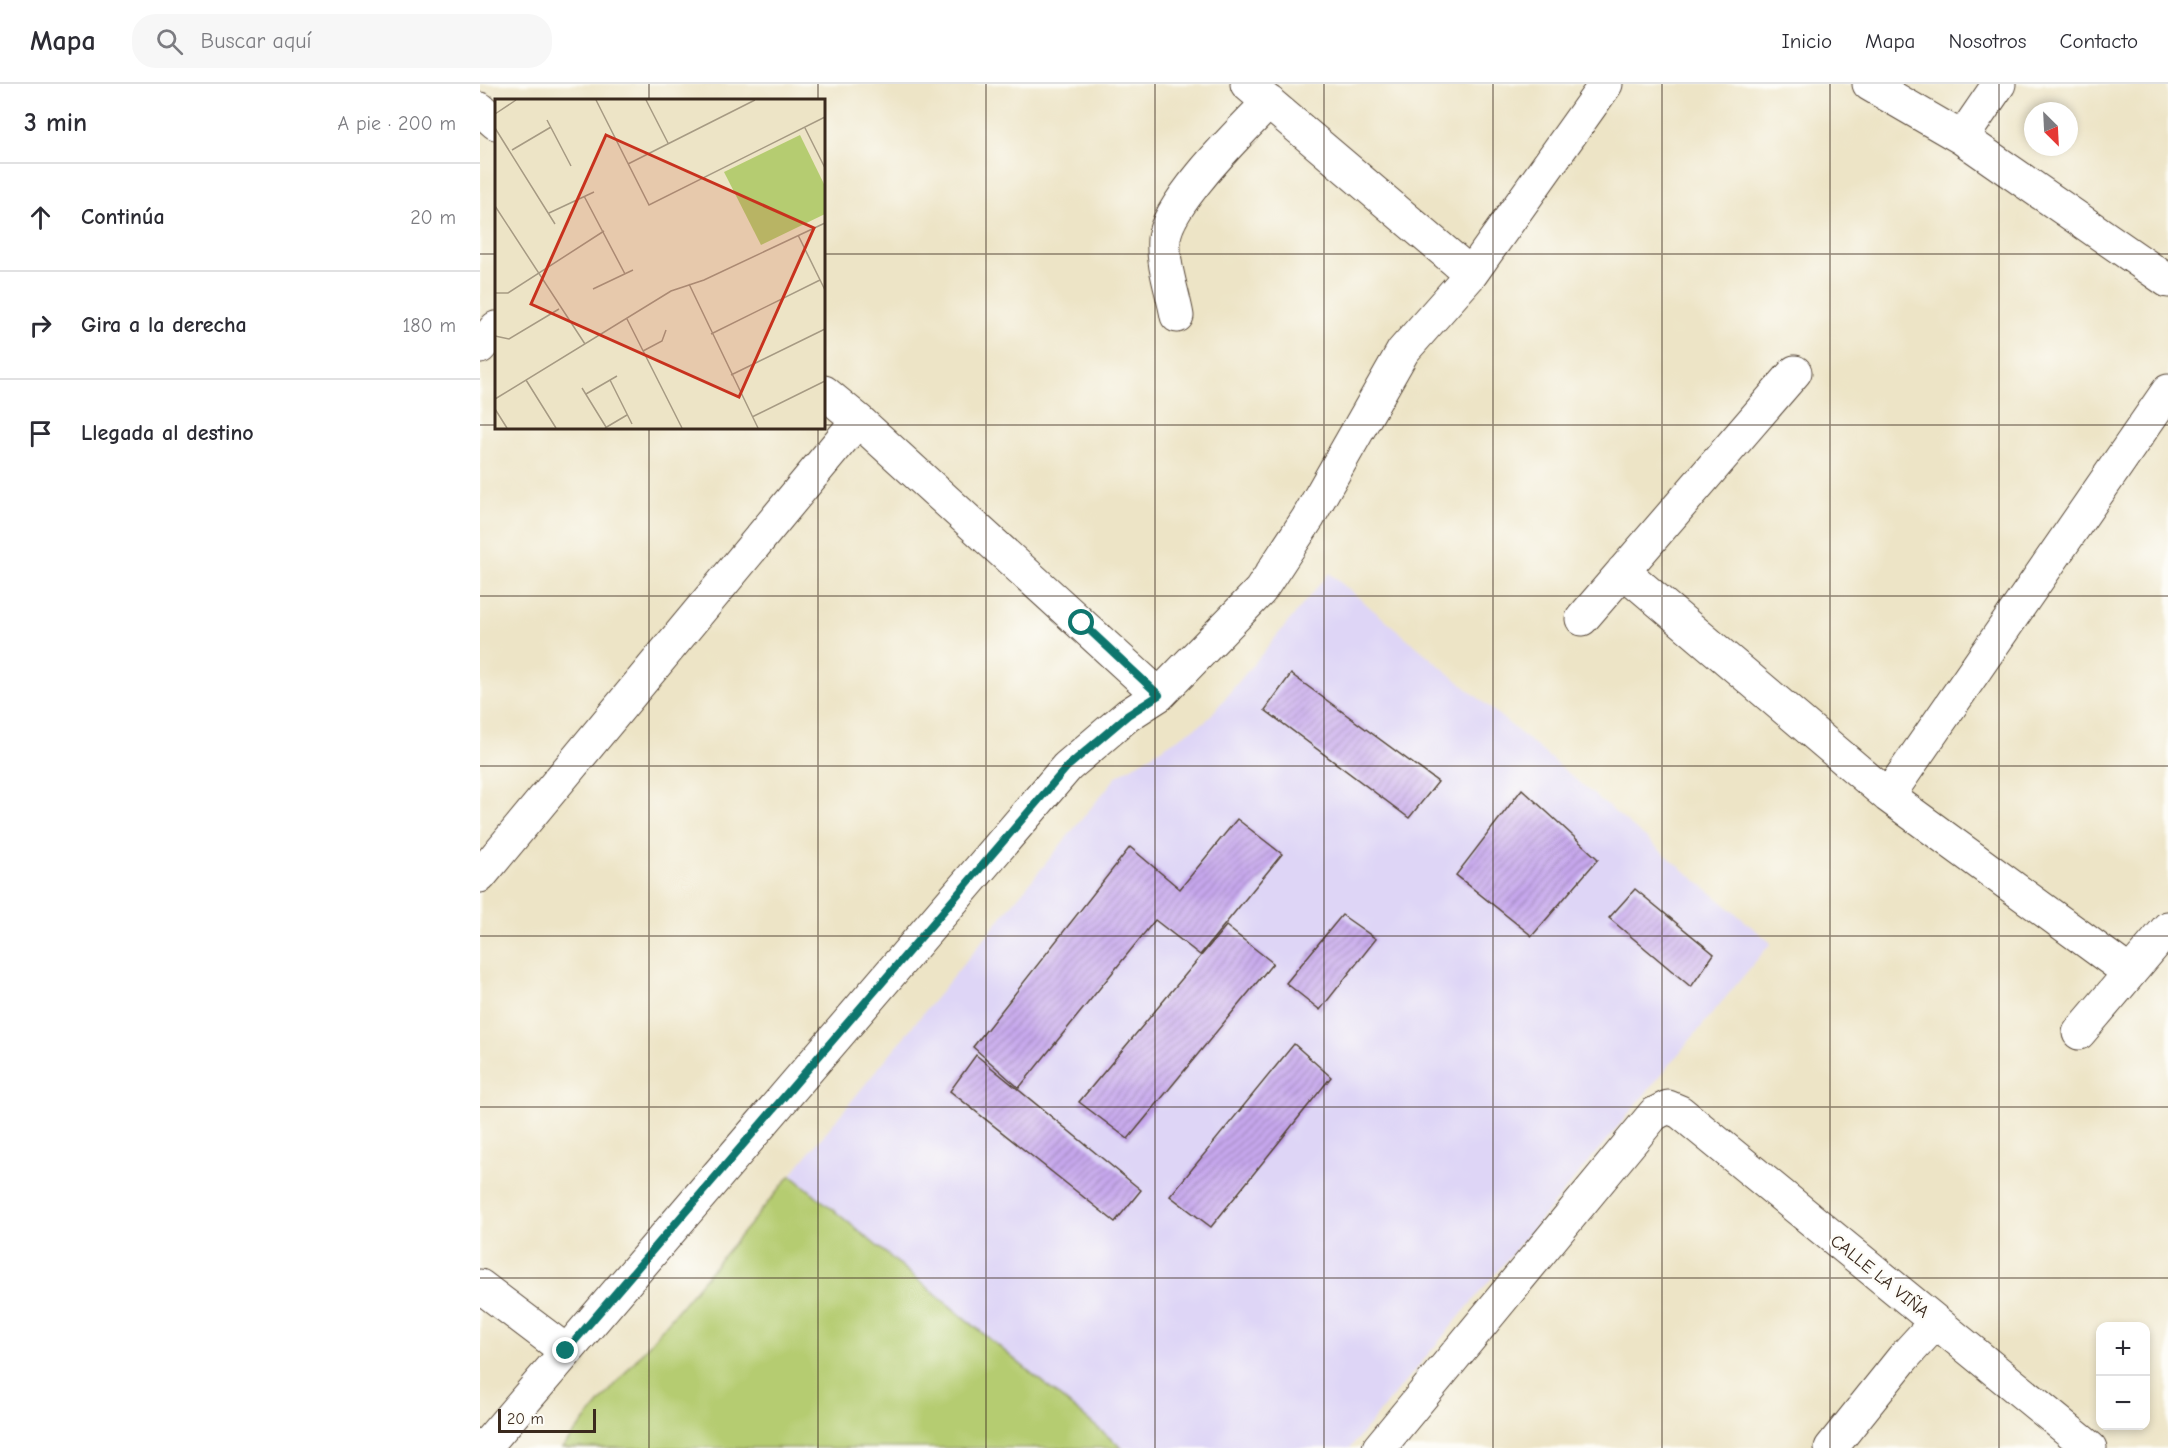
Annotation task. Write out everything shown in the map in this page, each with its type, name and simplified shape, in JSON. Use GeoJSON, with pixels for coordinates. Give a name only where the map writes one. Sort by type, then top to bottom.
{"type":"FeatureCollection","features":[{"type":"Feature","properties":{"kind":"street"},"geometry":{"type":"LineString","coordinates":[[484,1448],[1067,767],[1128,715],[1159,695],[1260,591],[1308,518],[1403,351],[1471,274],[1606,84]]}},
{"type":"Feature","properties":{"kind":"street"},"geometry":{"type":"LineString","coordinates":[[1869,84],[1962,138],[2168,281]]}},
{"type":"Feature","properties":{"kind":"street"},"geometry":{"type":"LineString","coordinates":[[1962,138],[2000,84]]}},
{"type":"Feature","properties":{"kind":"street"},"geometry":{"type":"LineString","coordinates":[[1177,316],[1165,255],[1164,239],[1167,226],[1258,93],[1471,274]]}},
{"type":"Feature","properties":{"kind":"street"},"geometry":{"type":"LineString","coordinates":[[480,109],[495,122]]}},
{"type":"Feature","properties":{"kind":"street"},"geometry":{"type":"LineString","coordinates":[[480,347],[495,329]]}},
{"type":"Feature","properties":{"kind":"street"},"geometry":{"type":"LineString","coordinates":[[1582,619],[1795,372]]}},
{"type":"Feature","properties":{"kind":"street"},"geometry":{"type":"LineString","coordinates":[[1888,796],[2168,391]]}},
{"type":"Feature","properties":{"kind":"street"},"geometry":{"type":"LineString","coordinates":[[825,393],[858,420],[1159,695]]}},
{"type":"Feature","properties":{"kind":"street"},"geometry":{"type":"LineString","coordinates":[[480,876],[858,420]]}},
{"type":"Feature","properties":{"kind":"street"},"geometry":{"type":"LineString","coordinates":[[1623,571],[1888,796],[2130,973]]}},
{"type":"Feature","properties":{"kind":"street"},"geometry":{"type":"LineString","coordinates":[[2079,1033],[2168,928]]}},
{"type":"Feature","properties":{"kind":"street","name":"CALLE LA VIÑA"},"geometry":{"type":"LineString","coordinates":[[1379,1448],[1654,1114],[1668,1107],[1680,1112],[2090,1448]]}},
{"type":"Feature","properties":{"kind":"street"},"geometry":{"type":"LineString","coordinates":[[480,1286],[566,1351]]}},
{"type":"Feature","properties":{"kind":"street"},"geometry":{"type":"LineString","coordinates":[[1831,1448],[1903,1358],[1936,1322]]}},
{"type":"Feature","properties":{"kind":"shaded area"},"geometry":{"type":"Polygon","coordinates":[[[1329,573],[1771,943],[1350,1448],[1122,1448],[791,1175],[1117,776],[1206,721],[1329,573]]]}},
{"type":"Feature","properties":{"kind":"green space"},"geometry":{"type":"Polygon","coordinates":[[[791,1175],[1122,1448],[562,1448],[791,1175]]]}},
{"type":"Feature","properties":{"kind":"building"},"geometry":{"type":"Polygon","coordinates":[[[1291,674],[1438,782],[1409,818],[1265,710],[1291,674]]]}},
{"type":"Feature","properties":{"kind":"building"},"geometry":{"type":"Polygon","coordinates":[[[1522,789],[1598,859],[1532,936],[1456,875],[1522,789]]]}},
{"type":"Feature","properties":{"kind":"building"},"geometry":{"type":"Polygon","coordinates":[[[1237,819],[1282,854],[1200,955],[1155,920],[1019,1088],[973,1047],[1130,847],[1180,889],[1237,819]]]}},
{"type":"Feature","properties":{"kind":"building"},"geometry":{"type":"Polygon","coordinates":[[[1635,889],[1714,954],[1691,987],[1609,918],[1635,889]]]}},
{"type":"Feature","properties":{"kind":"building"},"geometry":{"type":"Polygon","coordinates":[[[1342,915],[1376,939],[1320,1010],[1286,983],[1342,915]]]}},
{"type":"Feature","properties":{"kind":"building"},"geometry":{"type":"Polygon","coordinates":[[[1226,926],[1273,963],[1128,1139],[1079,1102],[1226,926]]]}},
{"type":"Feature","properties":{"kind":"building"},"geometry":{"type":"Polygon","coordinates":[[[1294,1044],[1331,1077],[1211,1227],[1170,1196],[1294,1044]]]}},
{"type":"Feature","properties":{"kind":"building"},"geometry":{"type":"Polygon","coordinates":[[[976,1055],[1141,1190],[1115,1222],[950,1091],[976,1055]]]}},
{"type":"Feature","properties":{"kind":"route"},"geometry":{"type":"LineString","coordinates":[[566,1351],[1067,767],[1128,715],[1159,695],[1082,623]]}}]}
